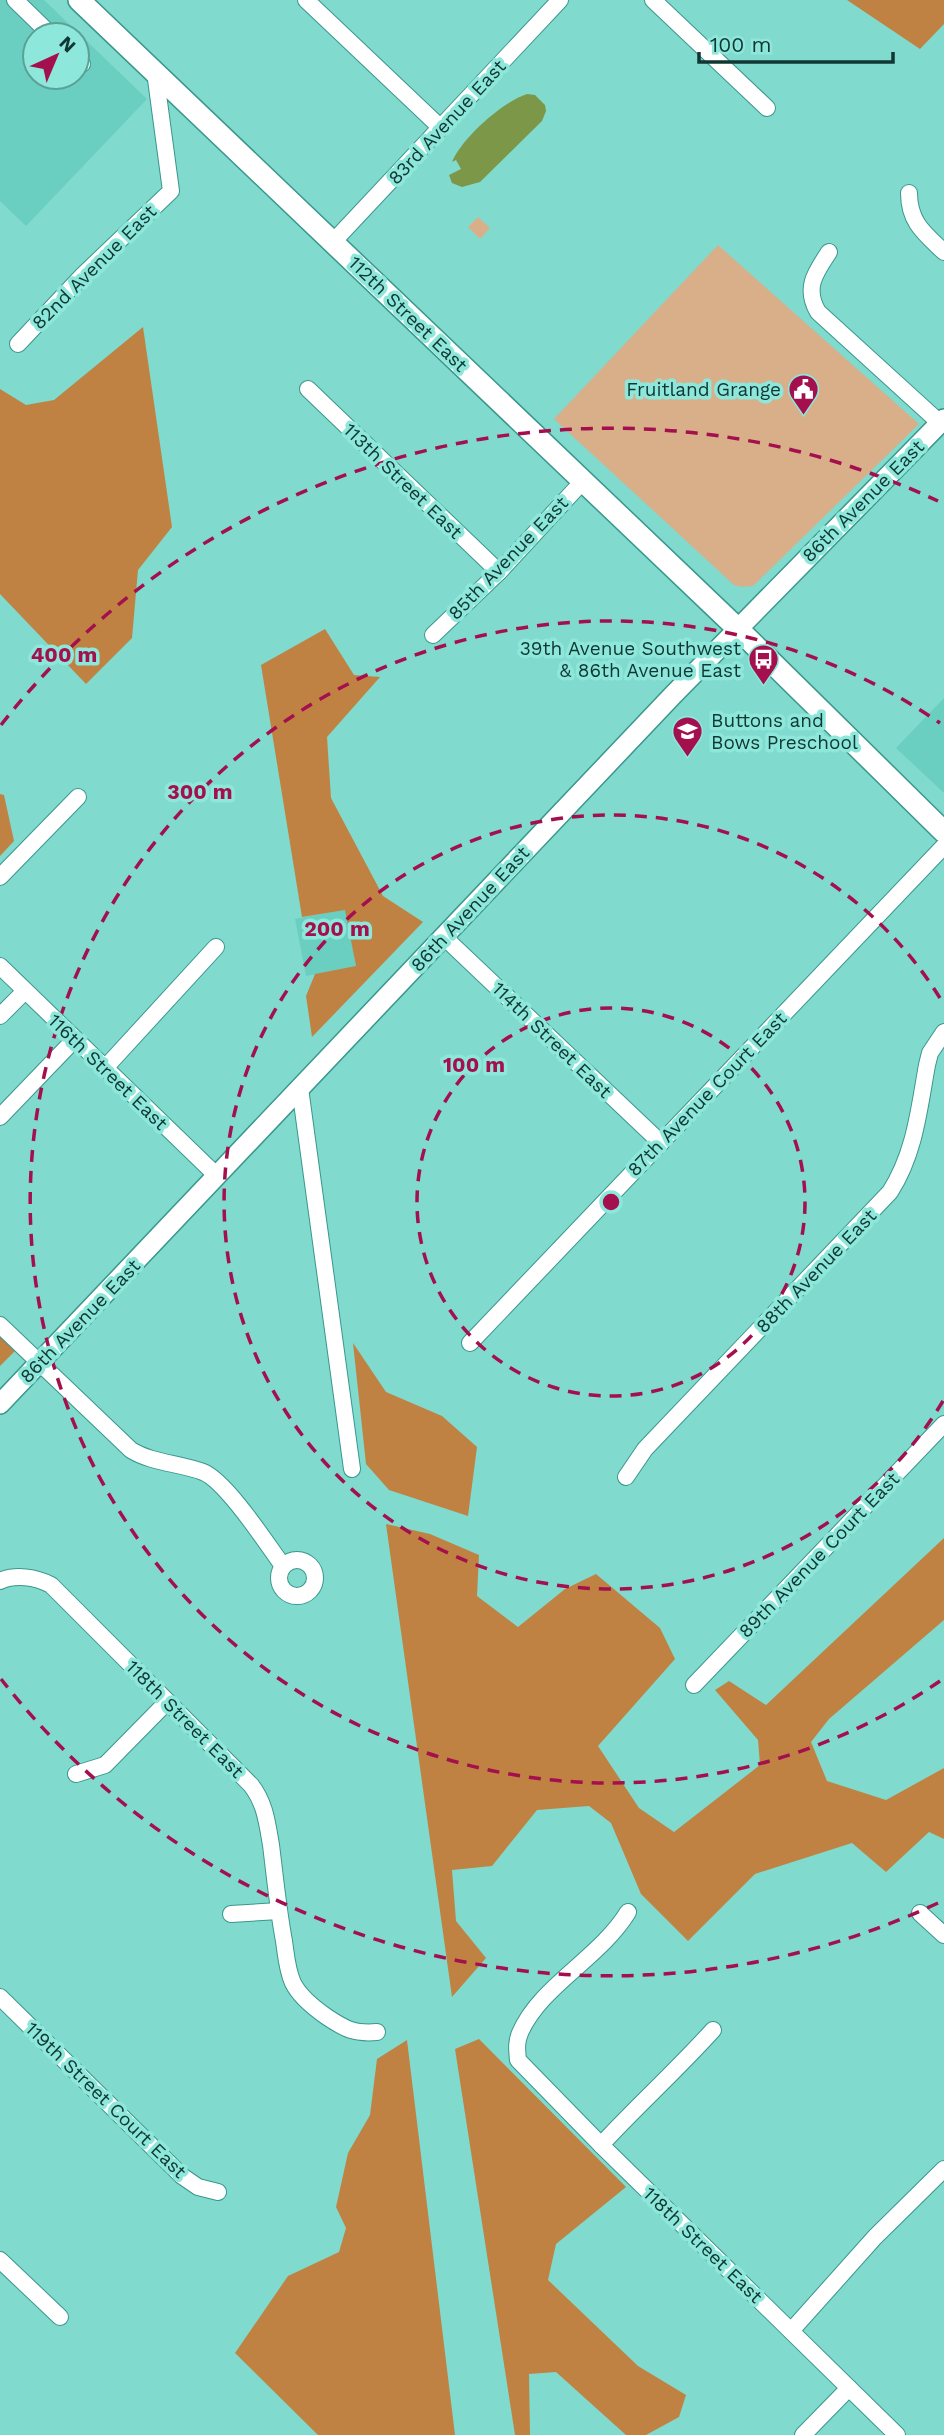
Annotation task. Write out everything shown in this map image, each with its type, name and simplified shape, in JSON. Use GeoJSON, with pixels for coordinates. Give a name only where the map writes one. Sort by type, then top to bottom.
{"type":"FeatureCollection","features":[{"type":"Feature","properties":{"kind":"main road","name":"112th Street East"},"geometry":{"type":"LineString","coordinates":[[79,0],[737,628],[944,832]]}},
{"type":"Feature","properties":{"kind":"street"},"geometry":{"type":"LineString","coordinates":[[15,0],[37,21]]}},
{"type":"Feature","properties":{"kind":"street"},"geometry":{"type":"LineString","coordinates":[[306,0],[441,128]]}},
{"type":"Feature","properties":{"kind":"street","name":"83rd Avenue East"},"geometry":{"type":"LineString","coordinates":[[333,242],[560,0]]}},
{"type":"Feature","properties":{"kind":"street"},"geometry":{"type":"LineString","coordinates":[[653,0],[767,108]]}},
{"type":"Feature","properties":{"kind":"street","name":"82nd Avenue East"},"geometry":{"type":"LineString","coordinates":[[18,344],[92,266],[171,191],[155,72]]}},
{"type":"Feature","properties":{"kind":"street"},"geometry":{"type":"LineString","coordinates":[[909,192],[910,212],[915,222],[944,252]]}},
{"type":"Feature","properties":{"kind":"street"},"geometry":{"type":"LineString","coordinates":[[829,253],[816,271],[810,287],[818,312],[942,421]]}},
{"type":"Feature","properties":{"kind":"street","name":"113th Street East"},"geometry":{"type":"LineString","coordinates":[[308,390],[499,572]]}},
{"type":"Feature","properties":{"kind":"street","name":"86th Avenue East"},"geometry":{"type":"LineString","coordinates":[[0,1405],[737,628],[942,421]]}},
{"type":"Feature","properties":{"kind":"street","name":"85th Avenue East"},"geometry":{"type":"LineString","coordinates":[[433,635],[499,572],[583,481]]}},
{"type":"Feature","properties":{"kind":"street"},"geometry":{"type":"LineString","coordinates":[[0,877],[78,797]]}},
{"type":"Feature","properties":{"kind":"street","name":"87th Avenue Court East"},"geometry":{"type":"LineString","coordinates":[[470,1343],[944,846]]}},
{"type":"Feature","properties":{"kind":"street","name":"114th Street East"},"geometry":{"type":"LineString","coordinates":[[444,937],[661,1143]]}},
{"type":"Feature","properties":{"kind":"street"},"geometry":{"type":"LineString","coordinates":[[104,1068],[216,947]]}},
{"type":"Feature","properties":{"kind":"street","name":"116th Street East"},"geometry":{"type":"LineString","coordinates":[[0,966],[217,1176]]}},
{"type":"Feature","properties":{"kind":"street"},"geometry":{"type":"LineString","coordinates":[[0,1016],[24,992]]}},
{"type":"Feature","properties":{"kind":"street","name":"88th Avenue East"},"geometry":{"type":"LineString","coordinates":[[626,1476],[645,1449],[890,1192],[907,1161],[913,1142],[930,1053],[944,1032]]}},
{"type":"Feature","properties":{"kind":"street"},"geometry":{"type":"LineString","coordinates":[[0,1117],[74,1040]]}},
{"type":"Feature","properties":{"kind":"street"},"geometry":{"type":"LineString","coordinates":[[300,1088],[352,1469]]}},
{"type":"Feature","properties":{"kind":"street"},"geometry":{"type":"LineString","coordinates":[[0,1325],[131,1450],[140,1455],[203,1472],[221,1484],[283,1566]]}},
{"type":"Feature","properties":{"kind":"street","name":"89th Avenue Court East"},"geometry":{"type":"LineString","coordinates":[[694,1685],[944,1424]]}},
{"type":"Feature","properties":{"kind":"street","name":"118th Street East"},"geometry":{"type":"LineString","coordinates":[[0,1581],[18,1577],[51,1585],[251,1785],[261,1800],[267,1818],[278,1911],[290,1973],[299,1992],[320,2011],[347,2029],[359,2034],[376,2032]]}},
{"type":"Feature","properties":{"kind":"street"},"geometry":{"type":"LineString","coordinates":[[76,1774],[105,1765],[167,1702]]}},
{"type":"Feature","properties":{"kind":"street"},"geometry":{"type":"LineString","coordinates":[[231,1914],[278,1911]]}},
{"type":"Feature","properties":{"kind":"street","name":"118th Street East"},"geometry":{"type":"LineString","coordinates":[[628,1912],[618,1928],[597,1951],[532,2012],[520,2033],[518,2060],[897,2435]]}},
{"type":"Feature","properties":{"kind":"street"},"geometry":{"type":"LineString","coordinates":[[919,1913],[944,1935]]}},
{"type":"Feature","properties":{"kind":"street","name":"119th Street Court East"},"geometry":{"type":"LineString","coordinates":[[0,1997],[182,2176],[198,2187],[218,2192]]}},
{"type":"Feature","properties":{"kind":"street"},"geometry":{"type":"LineString","coordinates":[[601,2145],[635,2108],[672,2076],[713,2030]]}},
{"type":"Feature","properties":{"kind":"street"},"geometry":{"type":"LineString","coordinates":[[791,2331],[875,2236],[944,2169]]}},
{"type":"Feature","properties":{"kind":"street"},"geometry":{"type":"LineString","coordinates":[[0,2260],[60,2317]]}},
{"type":"Feature","properties":{"kind":"street"},"geometry":{"type":"LineString","coordinates":[[803,2435],[849,2388]]}},
{"type":"Feature","properties":{"kind":"shaded area"},"geometry":{"type":"Polygon","coordinates":[[[0,0],[44,0],[66,21],[21,21],[21,91],[91,91],[91,45],[147,99],[26,226],[0,201],[0,0]]]}},
{"type":"Feature","properties":{"kind":"shaded area"},"geometry":{"type":"Polygon","coordinates":[[[847,0],[944,0],[944,24],[920,49],[847,0]]]}},
{"type":"Feature","properties":{"kind":"shaded area"},"geometry":{"type":"Polygon","coordinates":[[[527,94],[535,95],[545,105],[542,121],[480,182],[462,187],[452,183],[449,175],[461,169],[456,160],[452,162],[464,142],[495,113],[527,94]]]}},
{"type":"Feature","properties":{"kind":"shaded area"},"geometry":{"type":"Polygon","coordinates":[[[478,217],[490,228],[480,239],[468,227],[478,217]]]}},
{"type":"Feature","properties":{"kind":"shaded area"},"geometry":{"type":"Polygon","coordinates":[[[718,245],[919,424],[753,586],[743,587],[734,585],[554,419],[718,245]]]}},
{"type":"Feature","properties":{"kind":"shaded area"},"geometry":{"type":"Polygon","coordinates":[[[143,327],[172,527],[138,570],[132,638],[86,684],[0,594],[0,389],[26,405],[54,400],[143,327]]]}},
{"type":"Feature","properties":{"kind":"shaded area"},"geometry":{"type":"Polygon","coordinates":[[[325,629],[354,675],[380,677],[327,737],[331,798],[383,896],[423,922],[312,1037],[306,996],[315,974],[356,966],[345,910],[302,917],[261,665],[325,629]]]}},
{"type":"Feature","properties":{"kind":"shaded area"},"geometry":{"type":"Polygon","coordinates":[[[944,698],[944,793],[896,748],[944,698]]]}},
{"type":"Feature","properties":{"kind":"shaded area"},"geometry":{"type":"Polygon","coordinates":[[[0,794],[4,795],[14,841],[0,856],[0,794]]]}},
{"type":"Feature","properties":{"kind":"shaded area"},"geometry":{"type":"Polygon","coordinates":[[[346,909],[356,967],[306,976],[295,919],[346,909]]]}},
{"type":"Feature","properties":{"kind":"shaded area"},"geometry":{"type":"Polygon","coordinates":[[[0,1336],[15,1351],[0,1366],[0,1336]]]}},
{"type":"Feature","properties":{"kind":"shaded area"},"geometry":{"type":"Polygon","coordinates":[[[353,1343],[386,1392],[442,1416],[477,1447],[468,1516],[389,1490],[366,1464],[353,1343]]]}},
{"type":"Feature","properties":{"kind":"shaded area"},"geometry":{"type":"Polygon","coordinates":[[[386,1524],[430,1534],[479,1555],[477,1596],[518,1627],[565,1589],[596,1574],[660,1628],[675,1659],[598,1746],[639,1808],[674,1832],[760,1765],[758,1740],[715,1690],[729,1681],[766,1705],[944,1538],[944,1620],[829,1719],[811,1742],[827,1781],[886,1800],[944,1768],[944,1839],[929,1832],[886,1872],[852,1843],[755,1874],[688,1941],[641,1894],[611,1823],[589,1806],[537,1810],[492,1866],[452,1870],[456,1921],[486,1958],[452,1997],[386,1524]]]}},
{"type":"Feature","properties":{"kind":"shaded area"},"geometry":{"type":"Polygon","coordinates":[[[479,2039],[626,2187],[556,2244],[548,2280],[638,2366],[686,2395],[679,2417],[646,2435],[626,2435],[556,2372],[529,2374],[530,2435],[515,2435],[455,2049],[479,2039]]]}},
{"type":"Feature","properties":{"kind":"shaded area"},"geometry":{"type":"Polygon","coordinates":[[[407,2040],[455,2435],[318,2435],[235,2353],[288,2276],[339,2252],[346,2228],[336,2207],[348,2153],[370,2115],[377,2059],[407,2040]]]}},
{"type":"Feature","properties":{"kind":"place","name":"Fruitland Grange"},"geometry":{"type":"Point","coordinates":[804,416]}},
{"type":"Feature","properties":{"kind":"place","name":"39th Avenue Southwest & 86th Avenue East"},"geometry":{"type":"Point","coordinates":[764,686]}},
{"type":"Feature","properties":{"kind":"place","name":"Buttons and Bows Preschool"},"geometry":{"type":"Point","coordinates":[688,758]}}]}
